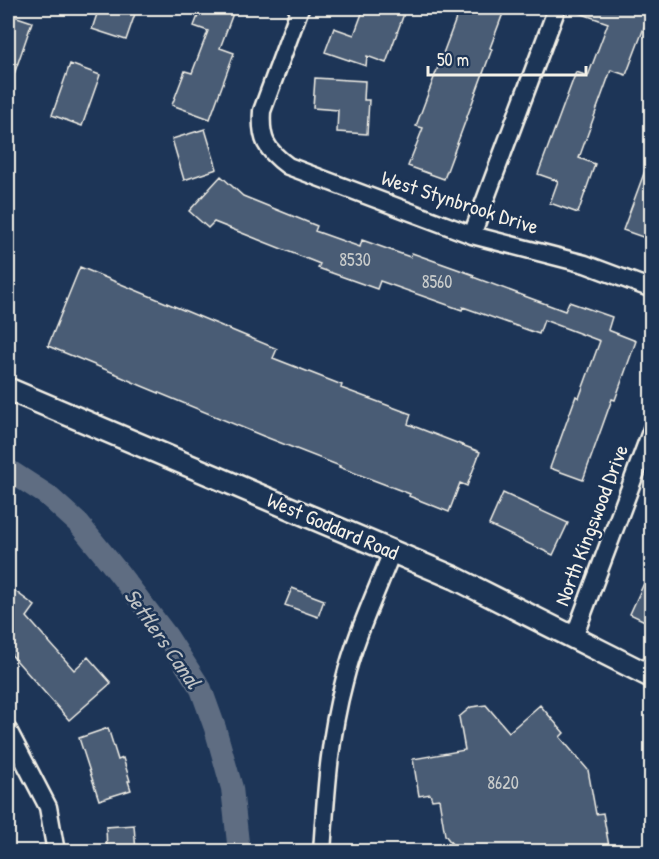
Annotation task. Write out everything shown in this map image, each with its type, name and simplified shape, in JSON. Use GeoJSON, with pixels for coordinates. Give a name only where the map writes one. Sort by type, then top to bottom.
{"type":"FeatureCollection","features":[{"type":"Feature","properties":{"kind":"street","name":"West Stynbrook Drive"},"geometry":{"type":"LineString","coordinates":[[300,8],[262,111],[261,126],[264,141],[273,156],[288,166],[472,235],[585,264],[651,289]]}},
{"type":"Feature","properties":{"kind":"street"},"geometry":{"type":"LineString","coordinates":[[472,235],[557,8]]}},
{"type":"Feature","properties":{"kind":"street","name":"West Goddard Road"},"geometry":{"type":"LineString","coordinates":[[8,389],[455,578],[651,677]]}},
{"type":"Feature","properties":{"kind":"street","name":"North Kingswood Drive"},"geometry":{"type":"LineString","coordinates":[[574,637],[651,429]]}},
{"type":"Feature","properties":{"kind":"street"},"geometry":{"type":"LineString","coordinates":[[322,852],[334,724],[344,680],[360,630],[393,552]]}},
{"type":"Feature","properties":{"kind":"street"},"geometry":{"type":"LineString","coordinates":[[8,730],[48,807],[56,852]]}},
{"type":"Feature","properties":{"kind":"building"},"geometry":{"type":"Polygon","coordinates":[[[99,8],[137,8],[126,40],[92,29],[99,8]]]}},
{"type":"Feature","properties":{"kind":"building"},"geometry":{"type":"Polygon","coordinates":[[[201,8],[235,8],[220,48],[234,53],[210,119],[172,105],[185,71],[192,73],[208,31],[194,26],[201,8]]]}},
{"type":"Feature","properties":{"kind":"building"},"geometry":{"type":"Polygon","coordinates":[[[364,8],[396,8],[405,11],[386,63],[367,56],[366,66],[325,52],[334,28],[354,35],[364,8]]]}},
{"type":"Feature","properties":{"kind":"building"},"geometry":{"type":"Polygon","coordinates":[[[460,8],[505,8],[444,179],[408,166],[423,128],[416,126],[460,8]]]}},
{"type":"Feature","properties":{"kind":"building"},"geometry":{"type":"Polygon","coordinates":[[[571,8],[637,8],[650,12],[626,75],[611,70],[579,158],[595,164],[578,213],[550,203],[558,181],[538,174],[576,72],[588,76],[608,23],[571,10],[571,8]]]}},
{"type":"Feature","properties":{"kind":"building"},"geometry":{"type":"Polygon","coordinates":[[[8,14],[32,22],[10,86],[8,86],[8,14]]]}},
{"type":"Feature","properties":{"kind":"building"},"geometry":{"type":"Polygon","coordinates":[[[70,64],[100,75],[82,126],[52,115],[70,64]]]}},
{"type":"Feature","properties":{"kind":"building"},"geometry":{"type":"Polygon","coordinates":[[[315,78],[365,81],[364,100],[369,100],[367,134],[337,132],[338,110],[313,108],[315,78]]]}},
{"type":"Feature","properties":{"kind":"building"},"geometry":{"type":"Polygon","coordinates":[[[205,129],[217,169],[184,180],[172,139],[205,129]]]}},
{"type":"Feature","properties":{"kind":"building"},"geometry":{"type":"Polygon","coordinates":[[[651,158],[651,240],[623,230],[651,158]]]}},
{"type":"Feature","properties":{"kind":"building"},"geometry":{"type":"Polygon","coordinates":[[[221,176],[243,196],[317,226],[315,231],[360,247],[362,240],[410,257],[412,253],[565,311],[569,302],[612,317],[608,330],[636,341],[583,480],[550,468],[576,396],[579,398],[600,341],[544,320],[539,334],[380,281],[377,289],[318,268],[320,264],[214,222],[208,228],[189,211],[221,176]]]}},
{"type":"Feature","properties":{"kind":"building"},"geometry":{"type":"Polygon","coordinates":[[[80,267],[277,349],[273,358],[342,385],[341,388],[411,414],[408,424],[480,452],[467,486],[460,483],[449,512],[48,346],[80,267]]]}},
{"type":"Feature","properties":{"kind":"building"},"geometry":{"type":"Polygon","coordinates":[[[503,493],[568,523],[553,555],[489,525],[503,493]]]}},
{"type":"Feature","properties":{"kind":"building"},"geometry":{"type":"Polygon","coordinates":[[[651,568],[651,624],[630,614],[651,568]]]}},
{"type":"Feature","properties":{"kind":"building"},"geometry":{"type":"Polygon","coordinates":[[[8,586],[35,606],[27,617],[74,670],[88,657],[111,683],[69,720],[8,651],[8,586]]]}},
{"type":"Feature","properties":{"kind":"building"},"geometry":{"type":"Polygon","coordinates":[[[292,588],[324,600],[318,617],[285,605],[292,588]]]}},
{"type":"Feature","properties":{"kind":"building"},"geometry":{"type":"Polygon","coordinates":[[[486,705],[509,732],[540,705],[564,733],[560,737],[588,770],[596,814],[603,813],[610,852],[458,852],[445,835],[439,799],[432,800],[430,794],[419,796],[413,759],[465,750],[459,717],[471,707],[486,705]]]}},
{"type":"Feature","properties":{"kind":"building"},"geometry":{"type":"Polygon","coordinates":[[[108,728],[118,760],[123,758],[131,790],[99,800],[79,738],[108,728]]]}},
{"type":"Feature","properties":{"kind":"building"},"geometry":{"type":"Polygon","coordinates":[[[134,825],[136,852],[107,852],[106,827],[134,825]]]}},
{"type":"Feature","properties":{"kind":"waterway","name":"Settlers Canal"},"geometry":{"type":"LineString","coordinates":[[8,470],[47,495],[79,524],[167,636],[201,689],[232,788],[239,852]]}}]}
